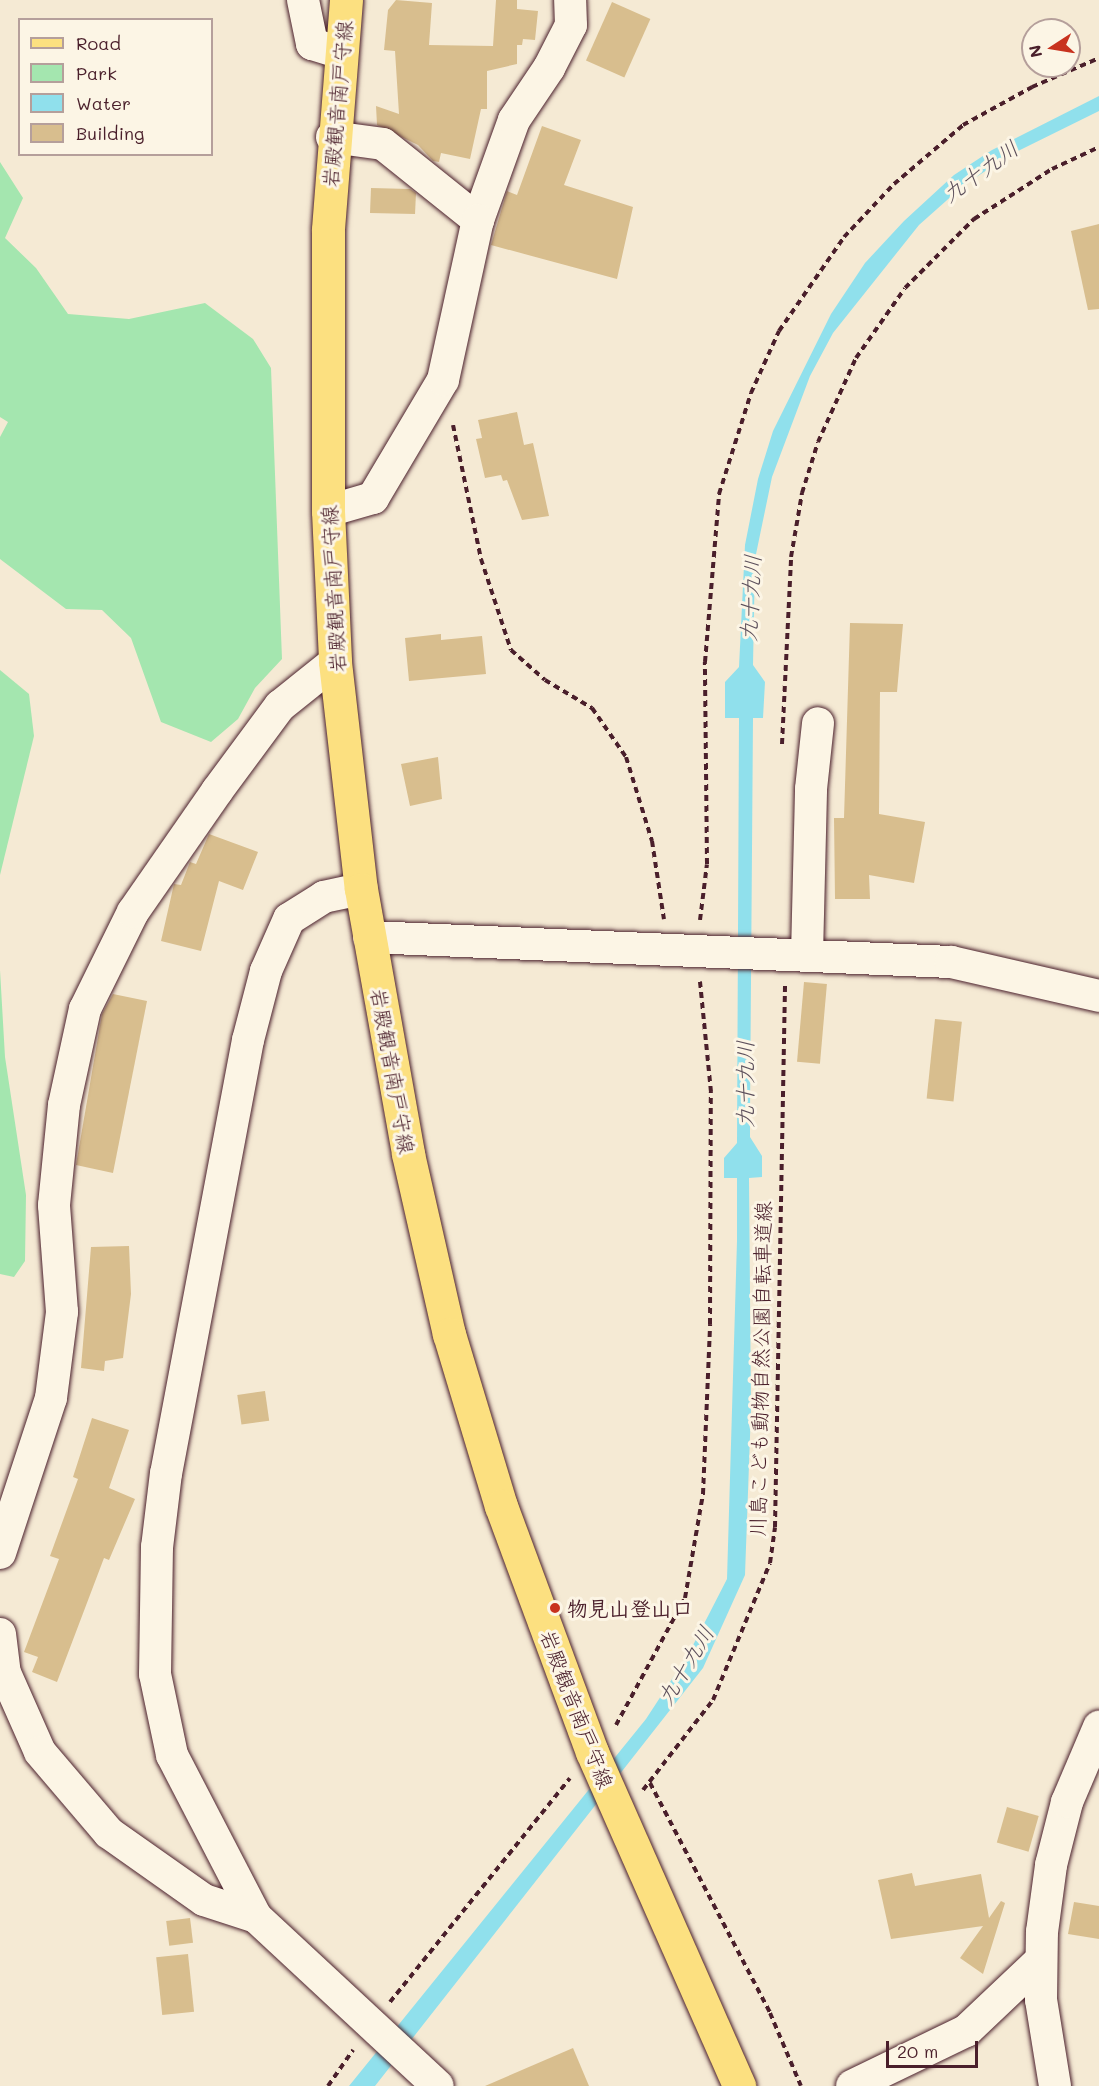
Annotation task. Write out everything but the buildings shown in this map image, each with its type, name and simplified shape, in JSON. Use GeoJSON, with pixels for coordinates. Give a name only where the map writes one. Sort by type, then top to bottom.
{"type":"FeatureCollection","features":[{"type":"Feature","properties":{"kind":"main road","name":"岩殿観音南戸守線"},"geometry":{"type":"LineString","coordinates":[[346,0],[332,137],[328,511],[335,663],[361,889],[408,1154],[450,1334],[501,1506],[592,1752],[739,2086]]}},
{"type":"Feature","properties":{"kind":"street"},"geometry":{"type":"LineString","coordinates":[[303,0],[312,44],[339,52]]}},
{"type":"Feature","properties":{"kind":"street"},"geometry":{"type":"LineString","coordinates":[[328,511],[373,498],[443,380],[478,220],[514,120],[549,68],[571,24],[570,0]]}},
{"type":"Feature","properties":{"kind":"street"},"geometry":{"type":"LineString","coordinates":[[332,137],[383,144],[478,220]]}},
{"type":"Feature","properties":{"kind":"street"},"geometry":{"type":"LineString","coordinates":[[0,1553],[51,1398],[62,1312],[54,1205],[64,1105],[85,1009],[132,912],[218,791],[280,706],[335,663]]}},
{"type":"Feature","properties":{"kind":"street"},"geometry":{"type":"LineString","coordinates":[[789,963],[818,723]]}},
{"type":"Feature","properties":{"kind":"street"},"geometry":{"type":"LineString","coordinates":[[361,889],[324,897],[289,920],[266,970],[248,1040],[166,1473],[157,1547],[154,1674],[160,1716],[172,1755],[256,1917],[438,2086]]}},
{"type":"Feature","properties":{"kind":"street"},"geometry":{"type":"LineString","coordinates":[[369,937],[692,951],[789,963],[951,962],[1099,996]]}},
{"type":"Feature","properties":{"kind":"street"},"geometry":{"type":"LineString","coordinates":[[0,1634],[5,1673],[40,1752],[109,1833],[204,1900],[256,1917]]}},
{"type":"Feature","properties":{"kind":"street"},"geometry":{"type":"LineString","coordinates":[[1055,2086],[1041,2000],[1041,1960],[1051,1865],[1067,1802],[1099,1727]]}},
{"type":"Feature","properties":{"kind":"street"},"geometry":{"type":"LineString","coordinates":[[852,2086],[966,2031],[1041,1960]]}},
{"type":"Feature","properties":{"kind":"path"},"geometry":{"type":"LineString","coordinates":[[692,951],[707,864],[705,662],[712,548],[719,494],[755,383],[779,331],[844,237],[894,184],[963,125],[1032,87],[1099,58]]}},
{"type":"Feature","properties":{"kind":"path"},"geometry":{"type":"LineString","coordinates":[[782,757],[791,557],[802,493],[818,442],[856,358],[905,288],[974,219],[1052,169],[1099,147]]}},
{"type":"Feature","properties":{"kind":"path"},"geometry":{"type":"LineString","coordinates":[[328,2086],[371,2026],[614,1727],[650,1669],[685,1598],[704,1494],[711,1092],[692,951],[652,840],[626,756],[592,708],[545,680],[512,650],[481,559],[443,380]]}},
{"type":"Feature","properties":{"kind":"path","name":"川島こども動物自然公園自転車道線"},"geometry":{"type":"LineString","coordinates":[[789,963],[775,1527],[770,1563],[713,1700],[650,1783],[770,2013],[801,2086]]}},
{"type":"Feature","properties":{"kind":"green space"},"geometry":{"type":"Polygon","coordinates":[[[0,162],[23,198],[5,238],[36,268],[68,314],[129,319],[205,303],[253,339],[271,368],[282,659],[255,688],[238,719],[211,742],[161,722],[131,638],[102,610],[66,609],[0,559],[0,437],[8,422],[0,417],[0,162]]]}},
{"type":"Feature","properties":{"kind":"green space"},"geometry":{"type":"Polygon","coordinates":[[[0,670],[29,694],[34,736],[0,875],[0,670]]]}},
{"type":"Feature","properties":{"kind":"green space"},"geometry":{"type":"Polygon","coordinates":[[[0,970],[5,1057],[26,1195],[25,1261],[14,1277],[0,1274],[0,970]]]}},
{"type":"Feature","properties":{"kind":"water","name":"九十九川"},"geometry":{"type":"Polygon","coordinates":[[[1099,96],[1099,111],[1010,155],[964,185],[919,225],[833,333],[810,376],[772,477],[755,559],[753,665],[765,682],[763,718],[753,718],[750,1137],[762,1156],[762,1177],[749,1178],[751,1409],[745,1575],[703,1668],[375,2086],[349,2086],[646,1719],[689,1653],[727,1579],[737,1178],[724,1178],[724,1158],[737,1143],[739,718],[725,718],[725,682],[739,667],[745,545],[758,479],[773,431],[831,314],[865,263],[904,221],[954,175],[992,150],[1099,96]]]}},
{"type":"Feature","properties":{"kind":"place","name":"物見山登山口"},"geometry":{"type":"Point","coordinates":[555,1608]}}]}
